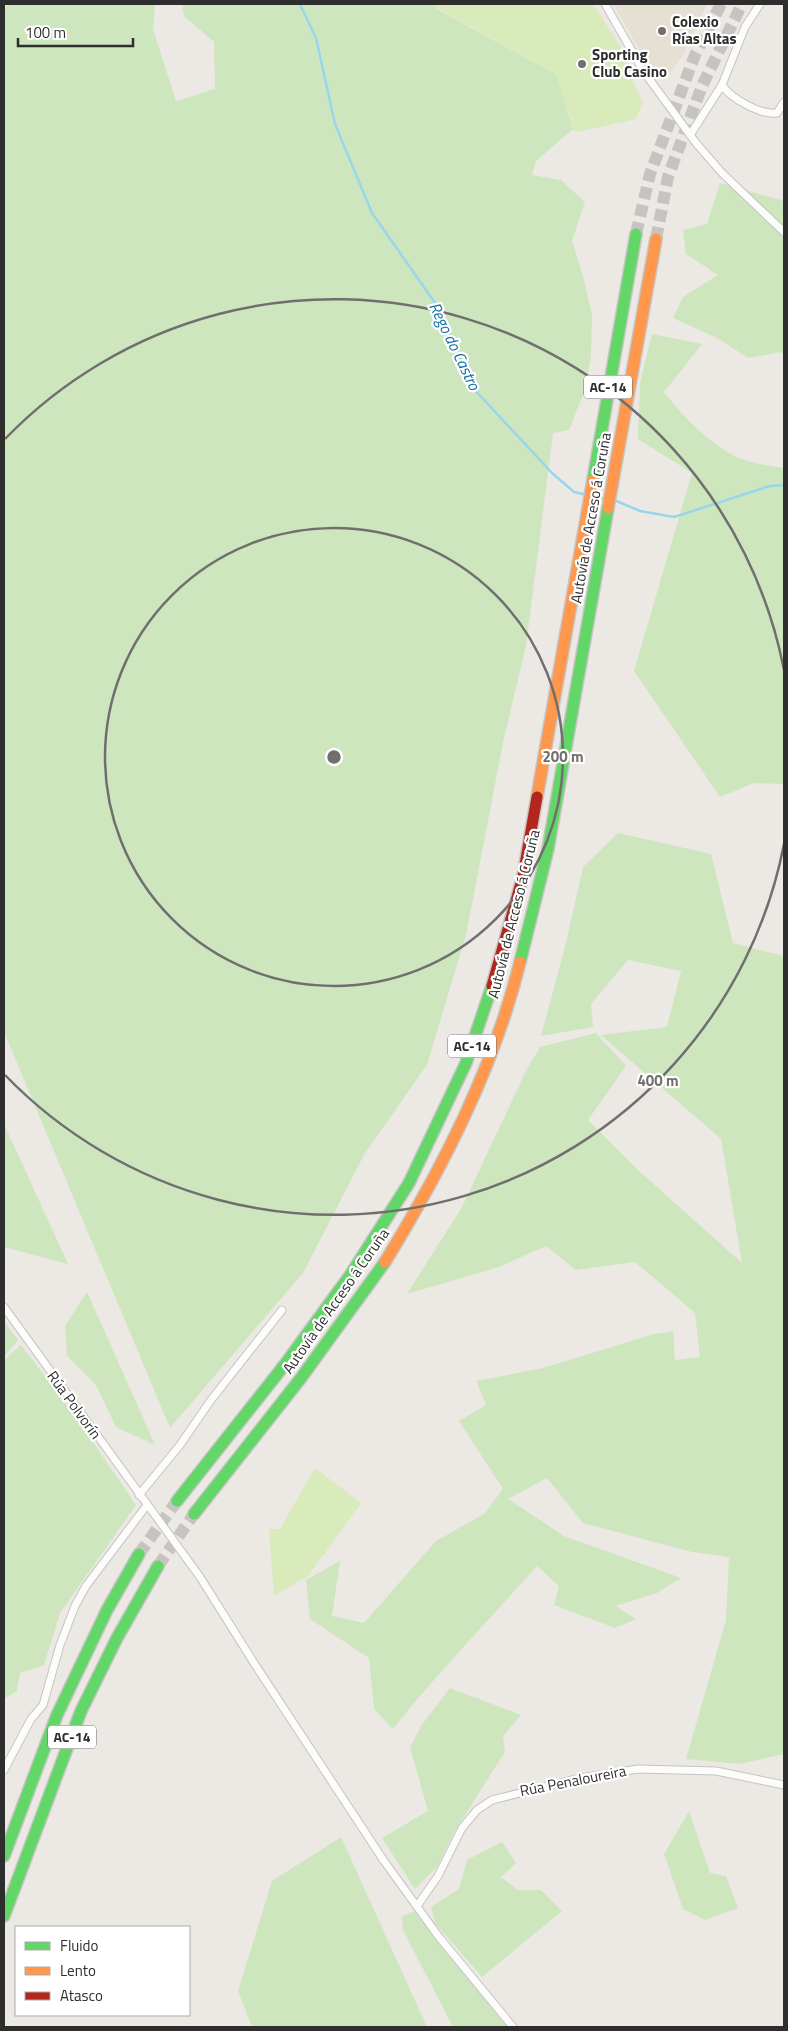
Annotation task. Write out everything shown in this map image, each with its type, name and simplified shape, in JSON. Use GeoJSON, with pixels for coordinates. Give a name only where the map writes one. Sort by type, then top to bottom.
{"type":"FeatureCollection","features":[{"type":"Feature","properties":{"kind":"highway","name":"Autovía de Acceso á Coruña"},"geometry":{"type":"LineString","coordinates":[[177,1501],[286,1363],[351,1274],[409,1183],[466,1063],[500,963],[523,876],[585,514],[636,234]]}},
{"type":"Feature","properties":{"kind":"highway","name":"Autovía de Acceso á Coruña"},"geometry":{"type":"LineString","coordinates":[[194,1514],[301,1378],[372,1282],[424,1198],[484,1072],[516,979],[548,849],[656,238]]}},
{"type":"Feature","properties":{"kind":"highway","name":"AC-14"},"geometry":{"type":"LineString","coordinates":[[4,1856],[57,1715],[107,1610],[139,1554]]}},
{"type":"Feature","properties":{"kind":"highway","name":"AC-14"},"geometry":{"type":"LineString","coordinates":[[4,1916],[55,1778],[94,1684],[122,1628],[158,1566]]}},
{"type":"Feature","properties":{"kind":"street"},"geometry":{"type":"LineString","coordinates":[[605,4],[644,72],[690,135],[722,173],[784,232]]}},
{"type":"Feature","properties":{"kind":"street"},"geometry":{"type":"LineString","coordinates":[[690,135],[722,86],[745,27],[760,4]]}},
{"type":"Feature","properties":{"kind":"street"},"geometry":{"type":"LineString","coordinates":[[722,86],[732,98],[770,114],[777,113],[784,102]]}},
{"type":"Feature","properties":{"kind":"street","name":"Rúa Polvorín"},"geometry":{"type":"LineString","coordinates":[[4,1308],[200,1577],[384,1862],[439,1937],[513,2027]]}},
{"type":"Feature","properties":{"kind":"street"},"geometry":{"type":"LineString","coordinates":[[139,1495],[180,1445],[211,1400],[282,1310]]}},
{"type":"Feature","properties":{"kind":"street"},"geometry":{"type":"LineString","coordinates":[[4,1770],[31,1719],[43,1705],[60,1645],[82,1592],[145,1504]]}},
{"type":"Feature","properties":{"kind":"street","name":"Rúa Penaloureira"},"geometry":{"type":"LineString","coordinates":[[417,1906],[438,1876],[462,1828],[477,1810],[492,1800],[580,1778],[638,1769],[716,1771],[784,1786]]}},
{"type":"Feature","properties":{"kind":"shaded area","name":"Colexio Rías Altas"},"geometry":{"type":"Polygon","coordinates":[[[613,4],[707,4],[685,52],[668,77],[663,79],[653,73],[613,4]]]}},
{"type":"Feature","properties":{"kind":"green space"},"geometry":{"type":"Polygon","coordinates":[[[8,4],[155,4],[153,29],[176,101],[215,89],[214,42],[184,16],[182,4],[435,4],[437,9],[557,75],[573,129],[536,161],[532,175],[561,180],[585,202],[572,241],[592,315],[591,356],[585,390],[569,430],[553,433],[526,646],[504,738],[466,935],[427,1065],[365,1153],[303,1273],[170,1428],[4,1032],[4,9],[8,4]]]}},
{"type":"Feature","properties":{"kind":"green space","name":"Sporting Club Casino"},"geometry":{"type":"Polygon","coordinates":[[[435,4],[593,4],[624,52],[636,89],[643,101],[636,119],[577,132],[574,130],[557,75],[437,8],[435,4]]]}},
{"type":"Feature","properties":{"kind":"green space"},"geometry":{"type":"Polygon","coordinates":[[[720,183],[784,201],[784,354],[781,352],[748,358],[719,339],[673,318],[683,297],[718,275],[686,254],[683,230],[707,224],[720,183]]]}},
{"type":"Feature","properties":{"kind":"green space"},"geometry":{"type":"Polygon","coordinates":[[[652,334],[702,344],[664,392],[686,417],[702,433],[729,453],[756,463],[784,468],[784,784],[754,783],[720,797],[634,671],[692,473],[638,439],[640,383],[652,334]]]}},
{"type":"Feature","properties":{"kind":"green space"},"geometry":{"type":"Polygon","coordinates":[[[618,833],[711,854],[733,943],[784,956],[784,1754],[740,1764],[686,1759],[726,1620],[729,1557],[692,1552],[583,1523],[547,1478],[508,1499],[564,1536],[681,1578],[657,1593],[616,1606],[636,1619],[615,1628],[554,1605],[559,1586],[537,1566],[393,1729],[374,1709],[369,1658],[310,1619],[306,1580],[340,1561],[332,1616],[364,1623],[436,1541],[484,1514],[503,1489],[459,1421],[486,1405],[476,1381],[543,1368],[654,1334],[673,1331],[675,1360],[700,1357],[695,1313],[635,1262],[576,1270],[546,1246],[499,1267],[407,1294],[462,1207],[526,1071],[540,1047],[596,1033],[626,1066],[588,1120],[637,1169],[742,1263],[721,1139],[601,1035],[667,1027],[681,971],[628,960],[591,1004],[593,1027],[541,1036],[565,947],[583,867],[618,833]]]}},
{"type":"Feature","properties":{"kind":"green space"},"geometry":{"type":"Polygon","coordinates":[[[4,1124],[68,1264],[4,1247],[4,1124]]]}},
{"type":"Feature","properties":{"kind":"green space"},"geometry":{"type":"Polygon","coordinates":[[[87,1292],[155,1445],[116,1427],[96,1385],[67,1356],[65,1326],[87,1292]]]}},
{"type":"Feature","properties":{"kind":"green space"},"geometry":{"type":"Polygon","coordinates":[[[4,1321],[18,1340],[4,1357],[4,1321]]]}},
{"type":"Feature","properties":{"kind":"green space"},"geometry":{"type":"Polygon","coordinates":[[[21,1345],[72,1412],[136,1505],[60,1613],[44,1665],[20,1673],[17,1691],[4,1699],[4,1360],[21,1345]]]}},
{"type":"Feature","properties":{"kind":"green space"},"geometry":{"type":"Polygon","coordinates":[[[315,1468],[361,1503],[308,1576],[274,1596],[269,1529],[280,1529],[315,1468]]]}},
{"type":"Feature","properties":{"kind":"green space"},"geometry":{"type":"Polygon","coordinates":[[[450,1688],[521,1715],[503,1736],[505,1752],[454,1832],[437,1867],[415,1889],[382,1838],[428,1811],[410,1747],[421,1726],[450,1688]]]}},
{"type":"Feature","properties":{"kind":"green space"},"geometry":{"type":"Polygon","coordinates":[[[689,1811],[710,1873],[726,1876],[738,1908],[705,1920],[683,1909],[664,1854],[689,1811]]]}},
{"type":"Feature","properties":{"kind":"green space"},"geometry":{"type":"Polygon","coordinates":[[[341,1837],[427,2027],[252,2027],[238,1991],[272,1881],[341,1837]]]}},
{"type":"Feature","properties":{"kind":"green space"},"geometry":{"type":"Polygon","coordinates":[[[502,1842],[516,1863],[501,1877],[518,1890],[541,1890],[562,1911],[482,1977],[435,1923],[431,1907],[459,1889],[467,1860],[502,1842]]]}},
{"type":"Feature","properties":{"kind":"green space"},"geometry":{"type":"Polygon","coordinates":[[[414,1911],[507,2027],[453,2027],[403,1930],[402,1917],[414,1911]]]}},
{"type":"Feature","properties":{"kind":"waterway","name":"Rego do Castro"},"geometry":{"type":"LineString","coordinates":[[300,4],[316,38],[335,124],[372,213],[440,310],[472,387],[552,473],[574,492],[587,495]]}},
{"type":"Feature","properties":{"kind":"waterway","name":"Rego do Castro"},"geometry":{"type":"LineString","coordinates":[[614,500],[640,511],[674,517],[770,486],[784,485]]}},
{"type":"Feature","properties":{"kind":"waterway","name":"Rego do Castro"},"geometry":{"type":"LineString","coordinates":[[594,496],[606,499]]}},
{"type":"Feature","properties":{"kind":"tunnel"},"geometry":{"type":"LineString","coordinates":[[636,234],[650,174],[695,55],[721,4]]}},
{"type":"Feature","properties":{"kind":"tunnel"},"geometry":{"type":"LineString","coordinates":[[656,239],[668,177],[702,86],[742,4]]}},
{"type":"Feature","properties":{"kind":"tunnel"},"geometry":{"type":"LineString","coordinates":[[139,1554],[177,1501]]}},
{"type":"Feature","properties":{"kind":"tunnel"},"geometry":{"type":"LineString","coordinates":[[158,1566],[194,1514]]}},
{"type":"Feature","properties":{"kind":"traffic: fast"},"geometry":{"type":"LineString","coordinates":[[593,480],[636,234]]}},
{"type":"Feature","properties":{"kind":"traffic: fast"},"geometry":{"type":"LineString","coordinates":[[520,962],[548,849],[608,508]]}},
{"type":"Feature","properties":{"kind":"traffic: fast"},"geometry":{"type":"LineString","coordinates":[[177,1501],[286,1363],[351,1274],[409,1183],[466,1063],[492,986]]}},
{"type":"Feature","properties":{"kind":"traffic: fast"},"geometry":{"type":"LineString","coordinates":[[194,1514],[301,1378],[385,1262]]}},
{"type":"Feature","properties":{"kind":"traffic: fast"},"geometry":{"type":"LineString","coordinates":[[4,1856],[57,1715],[107,1610],[139,1554]]}},
{"type":"Feature","properties":{"kind":"traffic: fast"},"geometry":{"type":"LineString","coordinates":[[4,1916],[81,1711],[117,1638],[158,1566]]}},
{"type":"Feature","properties":{"kind":"traffic: slow"},"geometry":{"type":"LineString","coordinates":[[608,508],[656,239]]}},
{"type":"Feature","properties":{"kind":"traffic: slow"},"geometry":{"type":"LineString","coordinates":[[537,797],[593,480]]}},
{"type":"Feature","properties":{"kind":"traffic: slow"},"geometry":{"type":"LineString","coordinates":[[385,1262],[426,1191],[464,1117],[496,1041],[520,962]]}},
{"type":"Feature","properties":{"kind":"traffic: jam"},"geometry":{"type":"LineString","coordinates":[[492,986],[523,876],[537,797]]}},
{"type":"Feature","properties":{"kind":"place","name":"Colexio Rías Altas"},"geometry":{"type":"Point","coordinates":[662,31]}},
{"type":"Feature","properties":{"kind":"place","name":"Sporting Club Casino"},"geometry":{"type":"Point","coordinates":[582,64]}}]}
